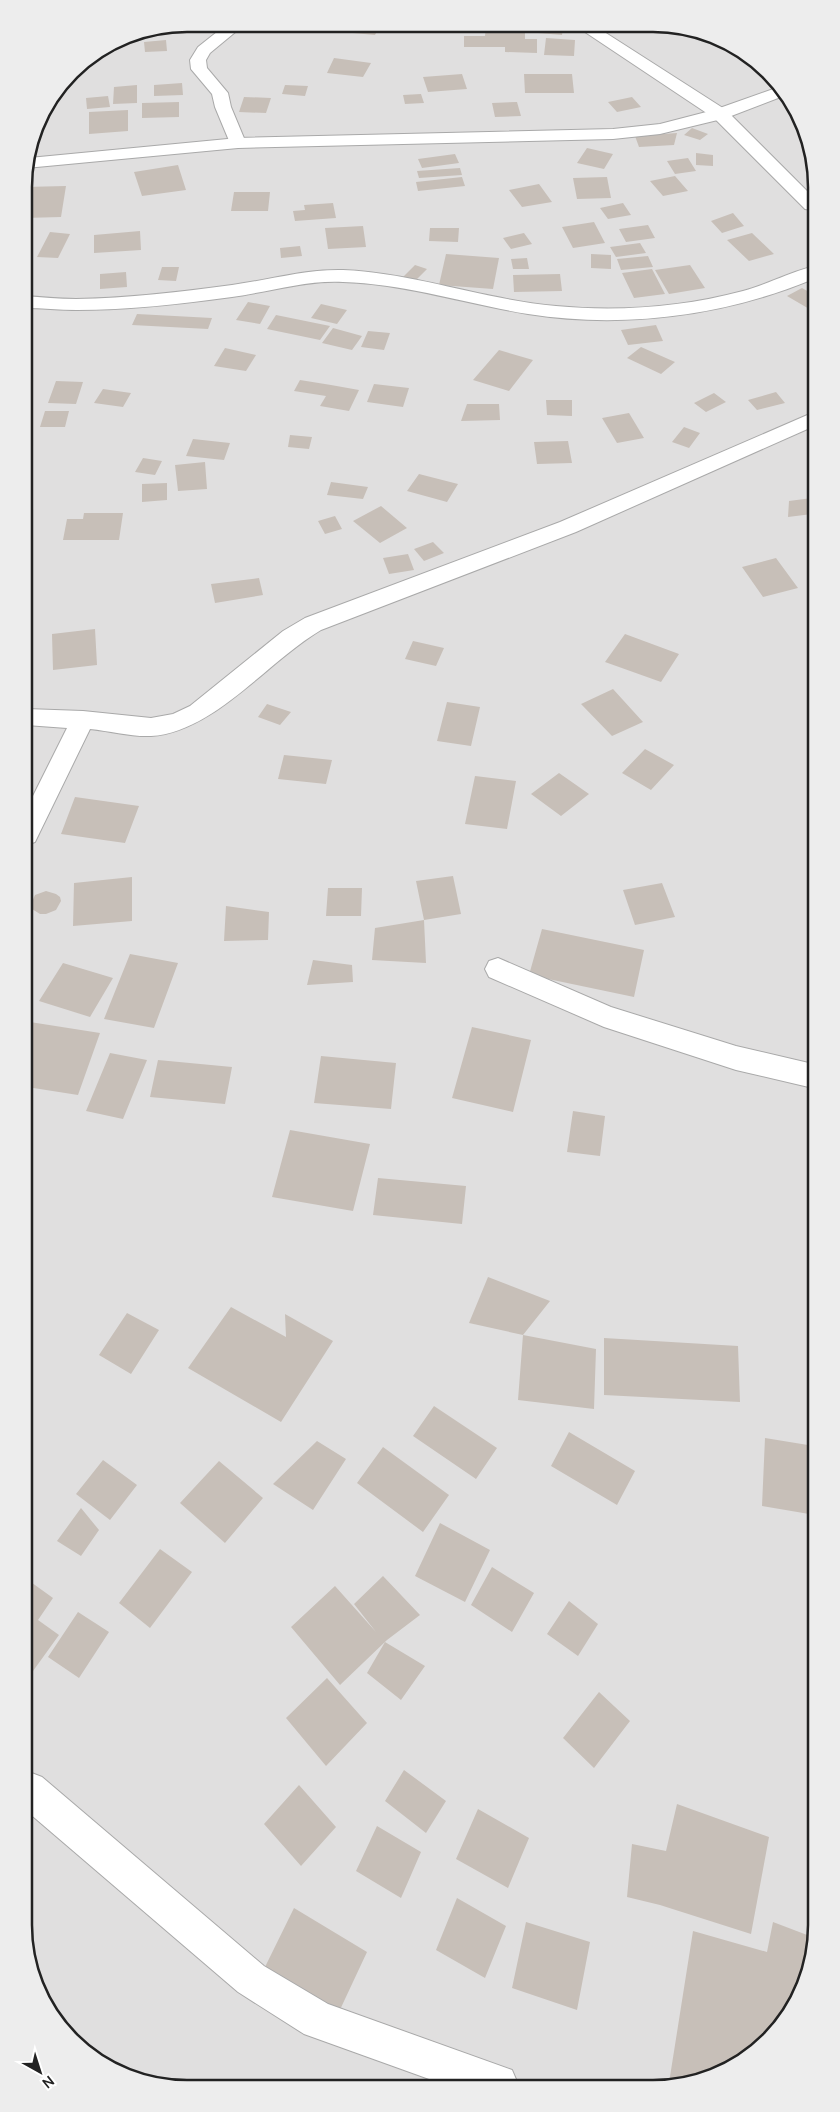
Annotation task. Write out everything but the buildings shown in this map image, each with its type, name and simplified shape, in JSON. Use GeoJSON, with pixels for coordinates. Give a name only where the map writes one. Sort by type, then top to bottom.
{"type":"FeatureCollection","features":[{"type":"Feature","properties":{"kind":"street"},"geometry":{"type":"LineString","coordinates":[[593,32],[720,114],[808,203]]}},
{"type":"Feature","properties":{"kind":"street"},"geometry":{"type":"LineString","coordinates":[[226,33],[204,50],[198,60],[199,69],[220,93],[223,107],[238,143]]}},
{"type":"Feature","properties":{"kind":"street"},"geometry":{"type":"LineString","coordinates":[[35,162],[238,143],[613,134],[660,129],[720,114],[775,93]]}},
{"type":"Feature","properties":{"kind":"street"},"geometry":{"type":"LineString","coordinates":[[33,302],[93,303],[216,293],[312,278],[343,276],[555,312],[612,314],[666,311],[732,300],[784,285],[808,274]]}},
{"type":"Feature","properties":{"kind":"street"},"geometry":{"type":"LineString","coordinates":[[33,718],[83,720],[151,727],[178,722],[198,712],[291,637],[313,624],[568,527],[808,420]]}},
{"type":"Feature","properties":{"kind":"street"},"geometry":{"type":"LineString","coordinates":[[33,822],[83,720]]}},
{"type":"Feature","properties":{"kind":"street"},"geometry":{"type":"LineString","coordinates":[[498,969],[604,1016],[736,1058],[807,1075]]}},
{"type":"Feature","properties":{"kind":"street"},"geometry":{"type":"LineString","coordinates":[[32,1793],[251,1980],[318,2020],[487,2080]]}},
{"type":"Feature","properties":{"kind":"shaded area"},"geometry":{"type":"Polygon","coordinates":[[[652,32],[683,35],[721,48],[755,71],[769,85],[787,110],[796,128],[802,147],[808,188],[807,1935],[805,1955],[796,1984],[787,2002],[775,2019],[762,2034],[739,2053],[721,2064],[693,2074],[652,2080],[188,2080],[157,2077],[119,2064],[93,2047],[78,2034],[53,2002],[44,1984],[38,1965],[32,1924],[33,177],[38,147],[48,119],[71,85],[85,71],[110,53],[128,44],[157,35],[177,33],[652,32]]]}}]}
